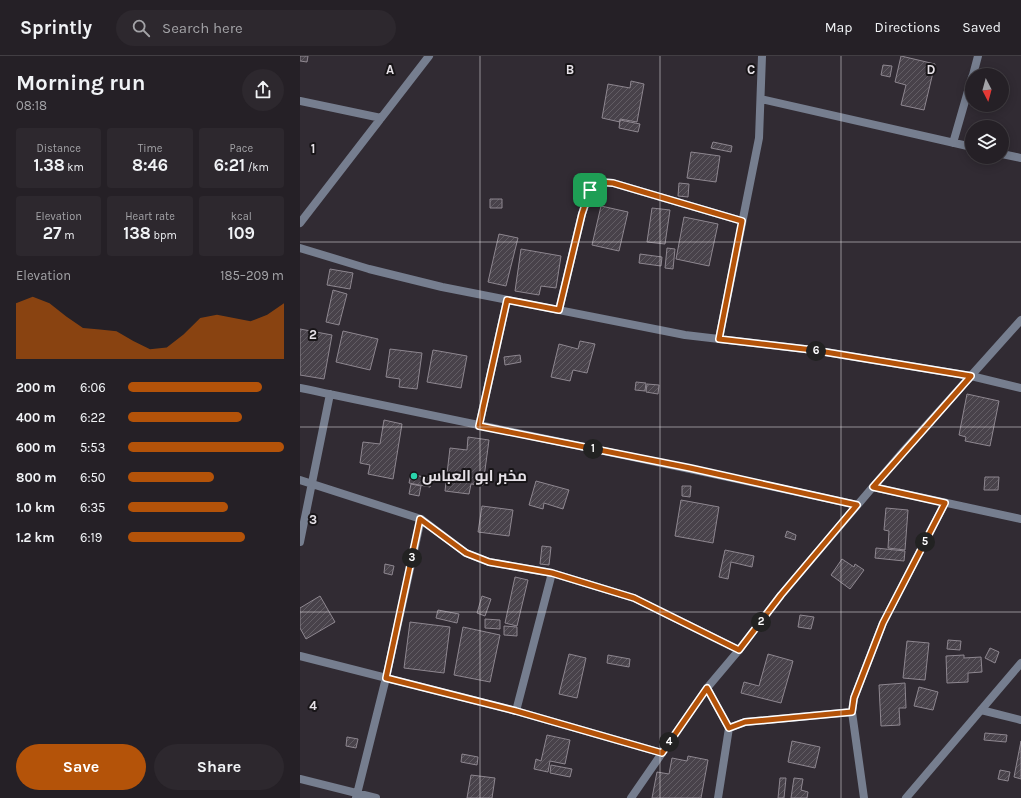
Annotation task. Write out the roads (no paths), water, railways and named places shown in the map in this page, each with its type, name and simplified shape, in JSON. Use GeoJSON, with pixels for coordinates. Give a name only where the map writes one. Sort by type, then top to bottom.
{"type":"FeatureCollection","features":[{"type":"Feature","properties":{"kind":"street"},"geometry":{"type":"LineString","coordinates":[[300,223],[430,56]]}},
{"type":"Feature","properties":{"kind":"street"},"geometry":{"type":"LineString","coordinates":[[719,339],[759,138],[762,56]]}},
{"type":"Feature","properties":{"kind":"street"},"geometry":{"type":"LineString","coordinates":[[974,68],[978,56]]}},
{"type":"Feature","properties":{"kind":"street"},"geometry":{"type":"LineString","coordinates":[[761,99],[965,146]]}},
{"type":"Feature","properties":{"kind":"street"},"geometry":{"type":"LineString","coordinates":[[300,101],[381,118]]}},
{"type":"Feature","properties":{"kind":"street"},"geometry":{"type":"LineString","coordinates":[[953,143],[965,101]]}},
{"type":"Feature","properties":{"kind":"street"},"geometry":{"type":"LineString","coordinates":[[1009,155],[1021,158]]}},
{"type":"Feature","properties":{"kind":"street"},"geometry":{"type":"LineString","coordinates":[[559,310],[582,214],[590,190],[599,182],[613,183],[742,221]]}},
{"type":"Feature","properties":{"kind":"street"},"geometry":{"type":"LineString","coordinates":[[300,248],[369,269],[442,287],[685,335],[813,350],[971,376],[1021,388]]}},
{"type":"Feature","properties":{"kind":"street"},"geometry":{"type":"LineString","coordinates":[[479,426],[507,300]]}},
{"type":"Feature","properties":{"kind":"street"},"geometry":{"type":"LineString","coordinates":[[631,798],[707,688],[739,650],[781,595],[857,505],[1021,320]]}},
{"type":"Feature","properties":{"kind":"street"},"geometry":{"type":"LineString","coordinates":[[300,388],[479,426],[690,468],[857,505]]}},
{"type":"Feature","properties":{"kind":"street"},"geometry":{"type":"LineString","coordinates":[[300,542],[330,394]]}},
{"type":"Feature","properties":{"kind":"street"},"geometry":{"type":"LineString","coordinates":[[300,480],[420,519],[466,553],[489,562],[552,573],[634,598],[739,650]]}},
{"type":"Feature","properties":{"kind":"street"},"geometry":{"type":"LineString","coordinates":[[873,487],[1021,519]]}},
{"type":"Feature","properties":{"kind":"street"},"geometry":{"type":"LineString","coordinates":[[864,798],[852,712],[854,698],[883,623],[945,503]]}},
{"type":"Feature","properties":{"kind":"street"},"geometry":{"type":"LineString","coordinates":[[357,796],[386,678],[420,519]]}},
{"type":"Feature","properties":{"kind":"street"},"geometry":{"type":"LineString","coordinates":[[516,711],[552,573]]}},
{"type":"Feature","properties":{"kind":"street"},"geometry":{"type":"LineString","coordinates":[[300,656],[516,711],[662,753]]}},
{"type":"Feature","properties":{"kind":"street"},"geometry":{"type":"LineString","coordinates":[[906,798],[1021,663]]}},
{"type":"Feature","properties":{"kind":"street"},"geometry":{"type":"LineString","coordinates":[[707,688],[729,728],[718,798]]}},
{"type":"Feature","properties":{"kind":"street"},"geometry":{"type":"LineString","coordinates":[[981,710],[1021,720]]}},
{"type":"Feature","properties":{"kind":"street"},"geometry":{"type":"LineString","coordinates":[[729,728],[745,722],[852,712]]}},
{"type":"Feature","properties":{"kind":"street"},"geometry":{"type":"LineString","coordinates":[[300,779],[357,796],[376,798]]}},
{"type":"Feature","properties":{"kind":"place","name":"مخبر ابو العباس"},"geometry":{"type":"Point","coordinates":[414,476]}}]}
